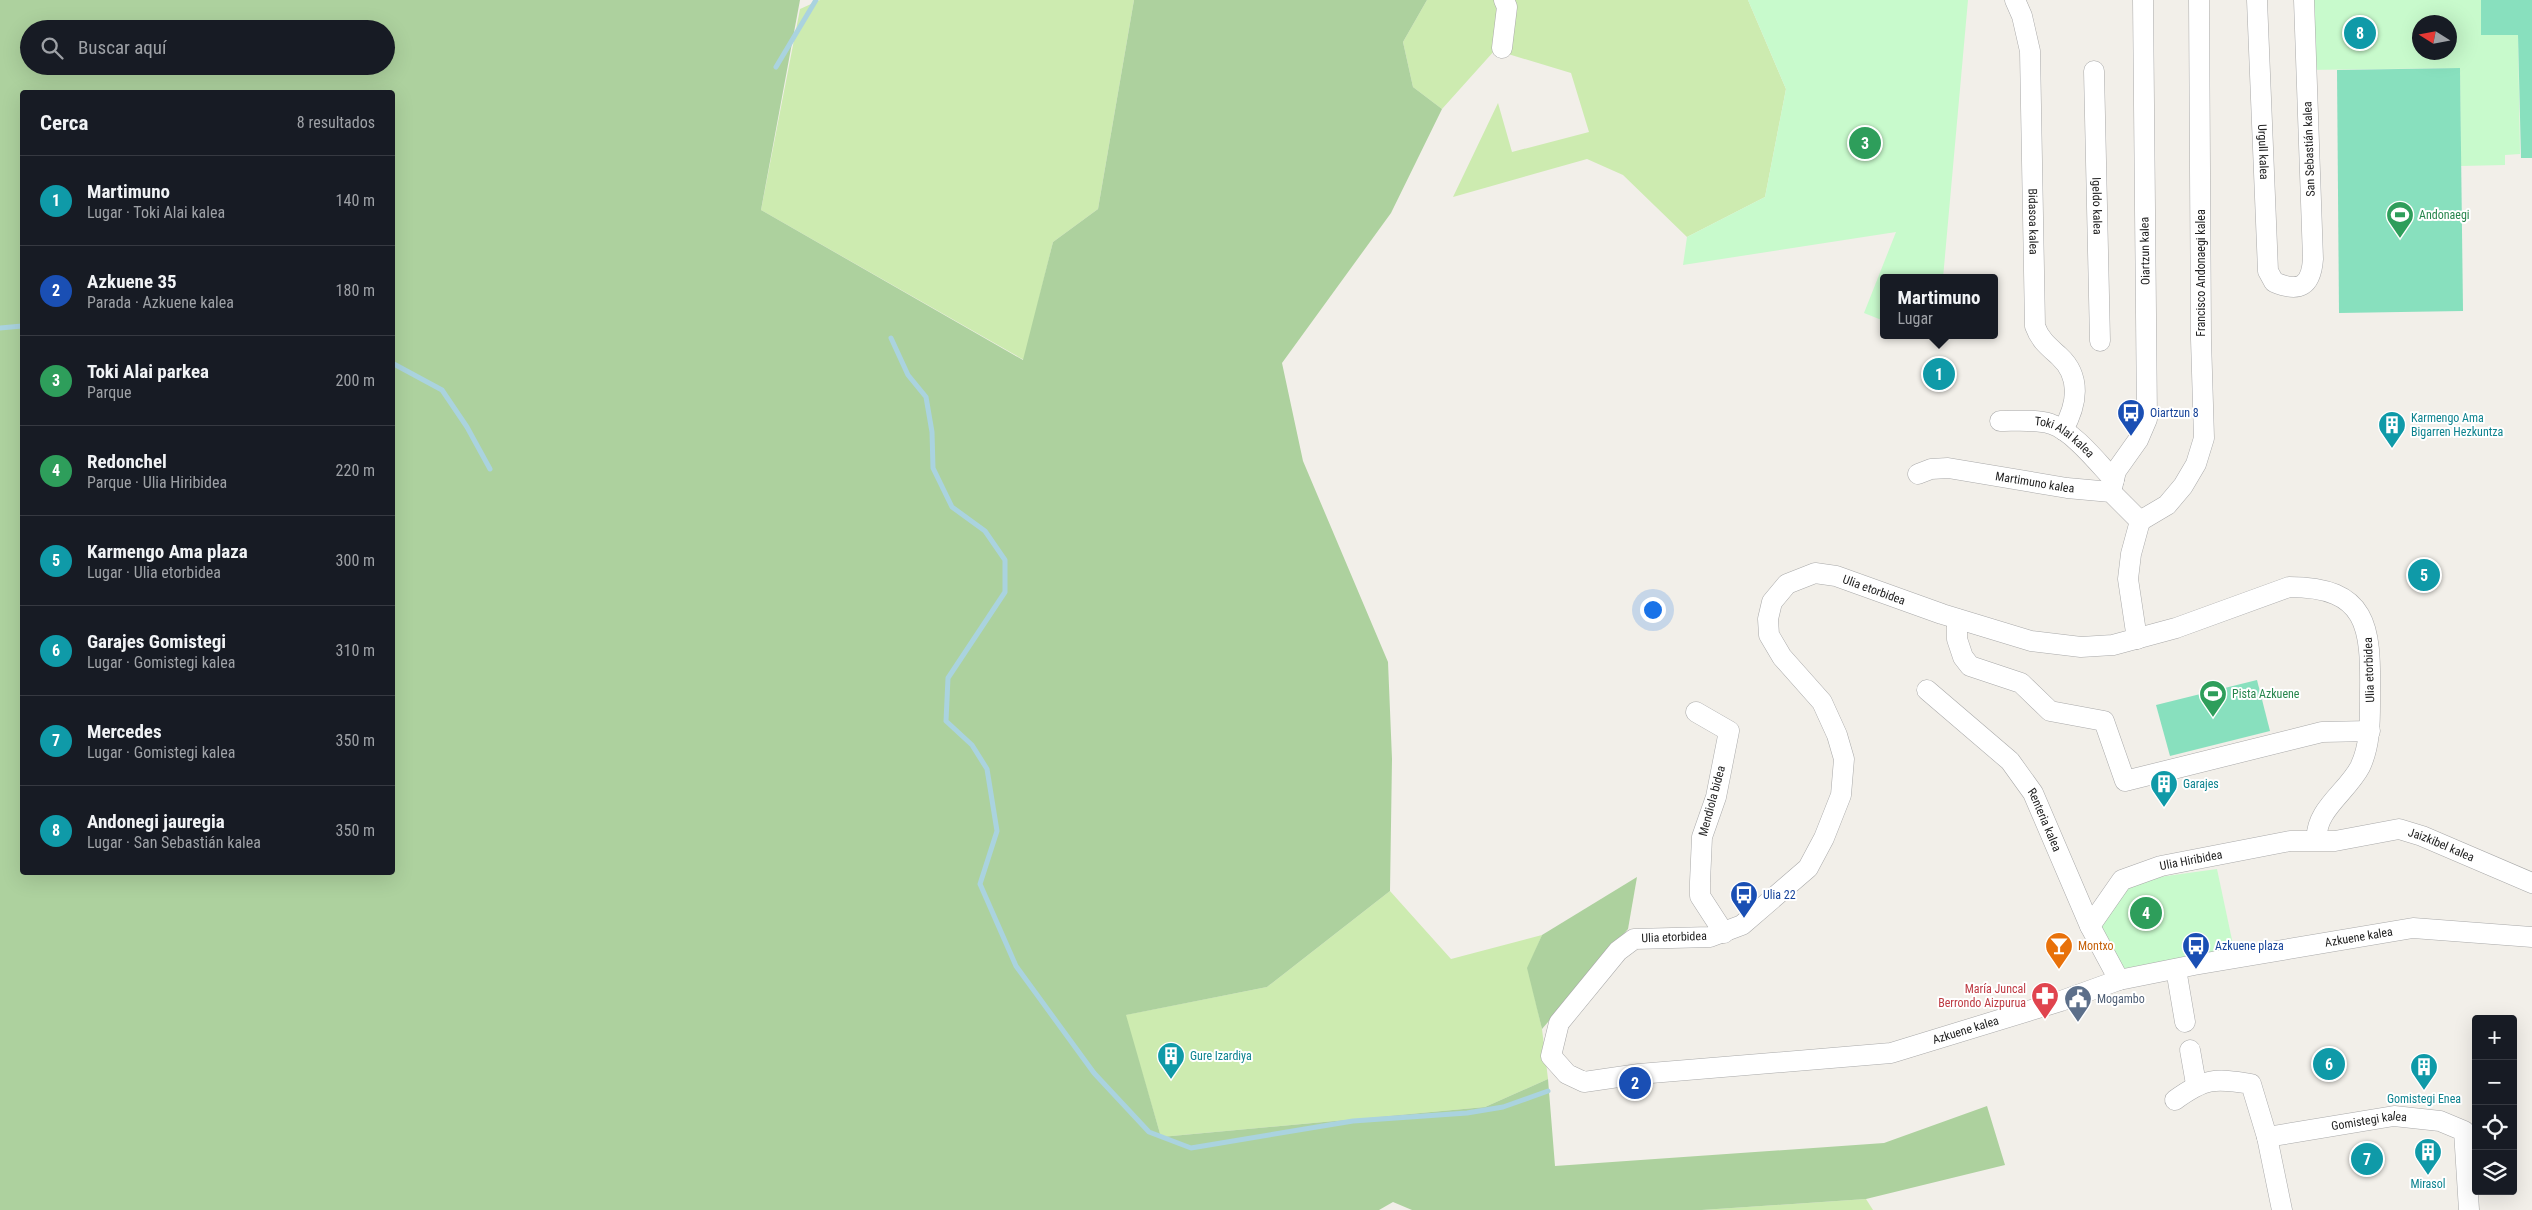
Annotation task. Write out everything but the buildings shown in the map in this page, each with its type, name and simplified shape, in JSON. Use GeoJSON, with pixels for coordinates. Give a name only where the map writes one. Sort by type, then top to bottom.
{"type":"FeatureCollection","features":[{"type":"Feature","properties":{"kind":"street"},"geometry":{"type":"LineString","coordinates":[[1502,48],[1507,8],[1504,0]]}},
{"type":"Feature","properties":{"kind":"street","name":"Bidasoa kalea"},"geometry":{"type":"LineString","coordinates":[[2015,0],[2022,16],[2030,51],[2035,326],[2043,343],[2060,357],[2072,372],[2075,385],[2071,415],[2063,430]]}},
{"type":"Feature","properties":{"kind":"street","name":"Oiartzun kalea"},"geometry":{"type":"LineString","coordinates":[[2113,486],[2116,471],[2138,440],[2147,419],[2143,0]]}},
{"type":"Feature","properties":{"kind":"street","name":"Francisco Andonaegi kalea"},"geometry":{"type":"LineString","coordinates":[[2140,521],[2166,505],[2183,486],[2196,464],[2204,438],[2199,0]]}},
{"type":"Feature","properties":{"kind":"street","name":"Urgull kalea"},"geometry":{"type":"LineString","coordinates":[[2257,0],[2268,270],[2274,282],[2295,287]]}},
{"type":"Feature","properties":{"kind":"street","name":"San Sebastián kalea"},"geometry":{"type":"LineString","coordinates":[[2295,287],[2302,286],[2308,281],[2312,273],[2313,259],[2304,0]]}},
{"type":"Feature","properties":{"kind":"street","name":"Igeldo kalea"},"geometry":{"type":"LineString","coordinates":[[2094,71],[2100,341]]}},
{"type":"Feature","properties":{"kind":"street","name":"Toki Alai kalea"},"geometry":{"type":"LineString","coordinates":[[2000,421],[2040,422],[2051,424],[2063,430],[2113,486]]}},
{"type":"Feature","properties":{"kind":"street","name":"Martimuno kalea"},"geometry":{"type":"LineString","coordinates":[[1918,474],[1931,469],[1948,468],[2067,488],[2113,486]]}},
{"type":"Feature","properties":{"kind":"street"},"geometry":{"type":"LineString","coordinates":[[2113,486],[2140,521],[2131,554],[2128,579],[2137,639]]}},
{"type":"Feature","properties":{"kind":"street","name":"Ulia etorbidea"},"geometry":{"type":"LineString","coordinates":[[1551,1056],[1559,1023],[1618,951],[1634,939],[1710,936],[1724,933],[1742,925],[1808,868],[1824,838],[1841,795],[1844,759],[1837,734],[1822,702],[1782,657],[1769,635],[1768,619],[1772,602],[1787,584],[1815,573],[1836,576],[1957,619],[2031,641],[2063,646],[2113,645],[2137,639],[2176,628],[2289,587],[2308,587],[2326,591],[2346,599],[2358,612],[2368,630],[2371,652],[2370,731],[2360,766],[2349,785],[2322,816],[2316,827],[2317,840]]}},
{"type":"Feature","properties":{"kind":"street"},"geometry":{"type":"LineString","coordinates":[[1957,619],[1957,639],[1963,657],[1970,666],[2021,683],[2050,710],[2104,721],[2125,781],[2322,732],[2370,731]]}},
{"type":"Feature","properties":{"kind":"street","name":"Renteria kalea"},"geometry":{"type":"LineString","coordinates":[[1927,690],[2010,761],[2033,793],[2045,803],[2090,926],[2119,980]]}},
{"type":"Feature","properties":{"kind":"street","name":"Mendiola bidea"},"geometry":{"type":"LineString","coordinates":[[1696,712],[1729,731],[1716,797],[1702,837],[1700,882],[1700,896],[1724,933]]}},
{"type":"Feature","properties":{"kind":"street","name":"Jaizkibel kalea"},"geometry":{"type":"LineString","coordinates":[[2317,840],[2335,841],[2399,828],[2532,883]]}},
{"type":"Feature","properties":{"kind":"street","name":"Ulia Hiribidea"},"geometry":{"type":"LineString","coordinates":[[2090,926],[2122,880],[2161,866],[2290,840],[2317,840]]}},
{"type":"Feature","properties":{"kind":"street","name":"Azkuene kalea"},"geometry":{"type":"LineString","coordinates":[[1551,1056],[1567,1074],[1584,1082],[1640,1074],[1891,1053],[2061,1001],[2119,980],[2176,969],[2413,928],[2532,937]]}},
{"type":"Feature","properties":{"kind":"street"},"geometry":{"type":"LineString","coordinates":[[2176,969],[2185,1022]]}},
{"type":"Feature","properties":{"kind":"street"},"geometry":{"type":"LineString","coordinates":[[2190,1050],[2196,1084]]}},
{"type":"Feature","properties":{"kind":"street"},"geometry":{"type":"LineString","coordinates":[[2175,1100],[2196,1084],[2222,1079],[2251,1084],[2267,1137],[2282,1210]]}},
{"type":"Feature","properties":{"kind":"street","name":"Gomistegi kalea"},"geometry":{"type":"LineString","coordinates":[[2267,1137],[2394,1116],[2440,1120],[2464,1131],[2469,1210]]}},
{"type":"Feature","properties":{"kind":"green space"},"geometry":{"type":"Polygon","coordinates":[[[0,0],[800,0],[761,210],[1023,360],[1053,242],[1098,209],[1134,0],[1427,0],[1403,42],[1413,87],[1442,109],[1391,213],[1282,363],[1303,461],[1388,662],[1392,759],[1390,891],[1267,987],[1126,1015],[1161,1137],[1485,1107],[1548,1079],[1555,1166],[1884,1143],[1987,1106],[2005,1165],[1866,1199],[1702,1210],[1412,1210],[1393,1202],[1379,1210],[0,1210],[0,0]]]}},
{"type":"Feature","properties":{"kind":"green space"},"geometry":{"type":"Polygon","coordinates":[[[820,0],[1134,0],[1098,209],[1053,242],[1024,360],[761,210],[800,9],[820,0]]]}},
{"type":"Feature","properties":{"kind":"green space"},"geometry":{"type":"Polygon","coordinates":[[[1427,0],[1748,0],[1786,89],[1765,197],[1687,237],[1623,175],[1587,159],[1453,197],[1498,103],[1512,152],[1589,132],[1571,73],[1495,50],[1442,109],[1413,87],[1403,42],[1427,0]]]}},
{"type":"Feature","properties":{"kind":"green space"},"geometry":{"type":"Polygon","coordinates":[[[1748,0],[1968,0],[1943,274],[1880,274],[1880,319],[1864,313],[1896,232],[1683,265],[1687,237],[1765,197],[1786,89],[1748,0]]]}},
{"type":"Feature","properties":{"kind":"green space"},"geometry":{"type":"Polygon","coordinates":[[[2312,0],[2481,0],[2481,34],[2518,35],[2520,154],[2505,155],[2505,165],[2461,166],[2460,68],[2306,70],[2312,0]]]}},
{"type":"Feature","properties":{"kind":"green space"},"geometry":{"type":"Polygon","coordinates":[[[2481,0],[2532,0],[2532,158],[2521,158],[2518,35],[2481,35],[2481,0]]]}},
{"type":"Feature","properties":{"kind":"green space","name":"Andonaegi"},"geometry":{"type":"Polygon","coordinates":[[[2460,68],[2463,311],[2339,313],[2337,70],[2460,68]]]}},
{"type":"Feature","properties":{"kind":"green space"},"geometry":{"type":"Polygon","coordinates":[[[2257,680],[2270,731],[2170,756],[2156,705],[2257,680]]]}},
{"type":"Feature","properties":{"kind":"green space"},"geometry":{"type":"Polygon","coordinates":[[[2217,869],[2235,954],[2122,975],[2095,926],[2124,888],[2152,878],[2217,869]]]}},
{"type":"Feature","properties":{"kind":"green space"},"geometry":{"type":"Polygon","coordinates":[[[1637,877],[1628,929],[1542,1029],[1527,968],[1542,935],[1637,877]]]}},
{"type":"Feature","properties":{"kind":"green space"},"geometry":{"type":"Polygon","coordinates":[[[1390,891],[1451,959],[1542,935],[1528,968],[1542,1029],[1548,1079],[1485,1107],[1161,1137],[1125,1015],[1267,987],[1390,891]]]}},
{"type":"Feature","properties":{"kind":"green space"},"geometry":{"type":"Polygon","coordinates":[[[1866,1199],[1873,1210],[1702,1210],[1866,1199]]]}},
{"type":"Feature","properties":{"kind":"waterway"},"geometry":{"type":"LineString","coordinates":[[776,67],[816,0]]}},
{"type":"Feature","properties":{"kind":"waterway"},"geometry":{"type":"LineString","coordinates":[[0,328],[20,326]]}},
{"type":"Feature","properties":{"kind":"waterway"},"geometry":{"type":"LineString","coordinates":[[891,338],[908,375],[926,397],[932,432],[933,468],[952,507],[985,531],[1005,560],[1005,592],[948,678],[946,721],[972,745],[987,769],[997,831],[980,884],[1016,966],[1094,1073],[1149,1132],[1191,1148],[1353,1121],[1467,1113],[1503,1107],[1548,1091]]}},
{"type":"Feature","properties":{"kind":"waterway"},"geometry":{"type":"LineString","coordinates":[[395,365],[442,390],[467,427],[490,469]]}},
{"type":"Feature","properties":{"kind":"place","name":"Andonegi jauregia"},"geometry":{"type":"Point","coordinates":[2360,33]}},
{"type":"Feature","properties":{"kind":"place","name":"Toki Alai parkea"},"geometry":{"type":"Point","coordinates":[1865,143]}},
{"type":"Feature","properties":{"kind":"place","name":"Andonaegi"},"geometry":{"type":"Point","coordinates":[2400,239]}},
{"type":"Feature","properties":{"kind":"place","name":"Martimuno"},"geometry":{"type":"Point","coordinates":[1939,374]}},
{"type":"Feature","properties":{"kind":"place","name":"Oiartzun 8"},"geometry":{"type":"Point","coordinates":[2131,437]}},
{"type":"Feature","properties":{"kind":"place","name":"Karmengo Ama Bigarren Hezkuntza"},"geometry":{"type":"Point","coordinates":[2392,449]}},
{"type":"Feature","properties":{"kind":"place","name":"Karmengo Ama plaza"},"geometry":{"type":"Point","coordinates":[2424,575]}},
{"type":"Feature","properties":{"kind":"place","name":"Pista Azkuene"},"geometry":{"type":"Point","coordinates":[2213,718]}},
{"type":"Feature","properties":{"kind":"place","name":"Garajes"},"geometry":{"type":"Point","coordinates":[2164,808]}},
{"type":"Feature","properties":{"kind":"place","name":"Redonchel"},"geometry":{"type":"Point","coordinates":[2146,913]}},
{"type":"Feature","properties":{"kind":"place","name":"Ulia 22"},"geometry":{"type":"Point","coordinates":[1744,919]}},
{"type":"Feature","properties":{"kind":"place","name":"Montxo"},"geometry":{"type":"Point","coordinates":[2059,970]}},
{"type":"Feature","properties":{"kind":"place","name":"Azkuene plaza"},"geometry":{"type":"Point","coordinates":[2196,970]}},
{"type":"Feature","properties":{"kind":"place","name":"María Juncal Berrondo Aizpurua"},"geometry":{"type":"Point","coordinates":[2045,1020]}},
{"type":"Feature","properties":{"kind":"place","name":"Mogambo"},"geometry":{"type":"Point","coordinates":[2078,1023]}},
{"type":"Feature","properties":{"kind":"place","name":"Garajes Gomistegi"},"geometry":{"type":"Point","coordinates":[2329,1064]}},
{"type":"Feature","properties":{"kind":"place","name":"Gure Izardiya"},"geometry":{"type":"Point","coordinates":[1171,1080]}},
{"type":"Feature","properties":{"kind":"place","name":"Azkuene 35"},"geometry":{"type":"Point","coordinates":[1635,1083]}},
{"type":"Feature","properties":{"kind":"place","name":"Gomistegi Enea"},"geometry":{"type":"Point","coordinates":[2424,1091]}},
{"type":"Feature","properties":{"kind":"place","name":"Mercedes"},"geometry":{"type":"Point","coordinates":[2367,1159]}},
{"type":"Feature","properties":{"kind":"place","name":"Mirasol"},"geometry":{"type":"Point","coordinates":[2428,1176]}}]}
